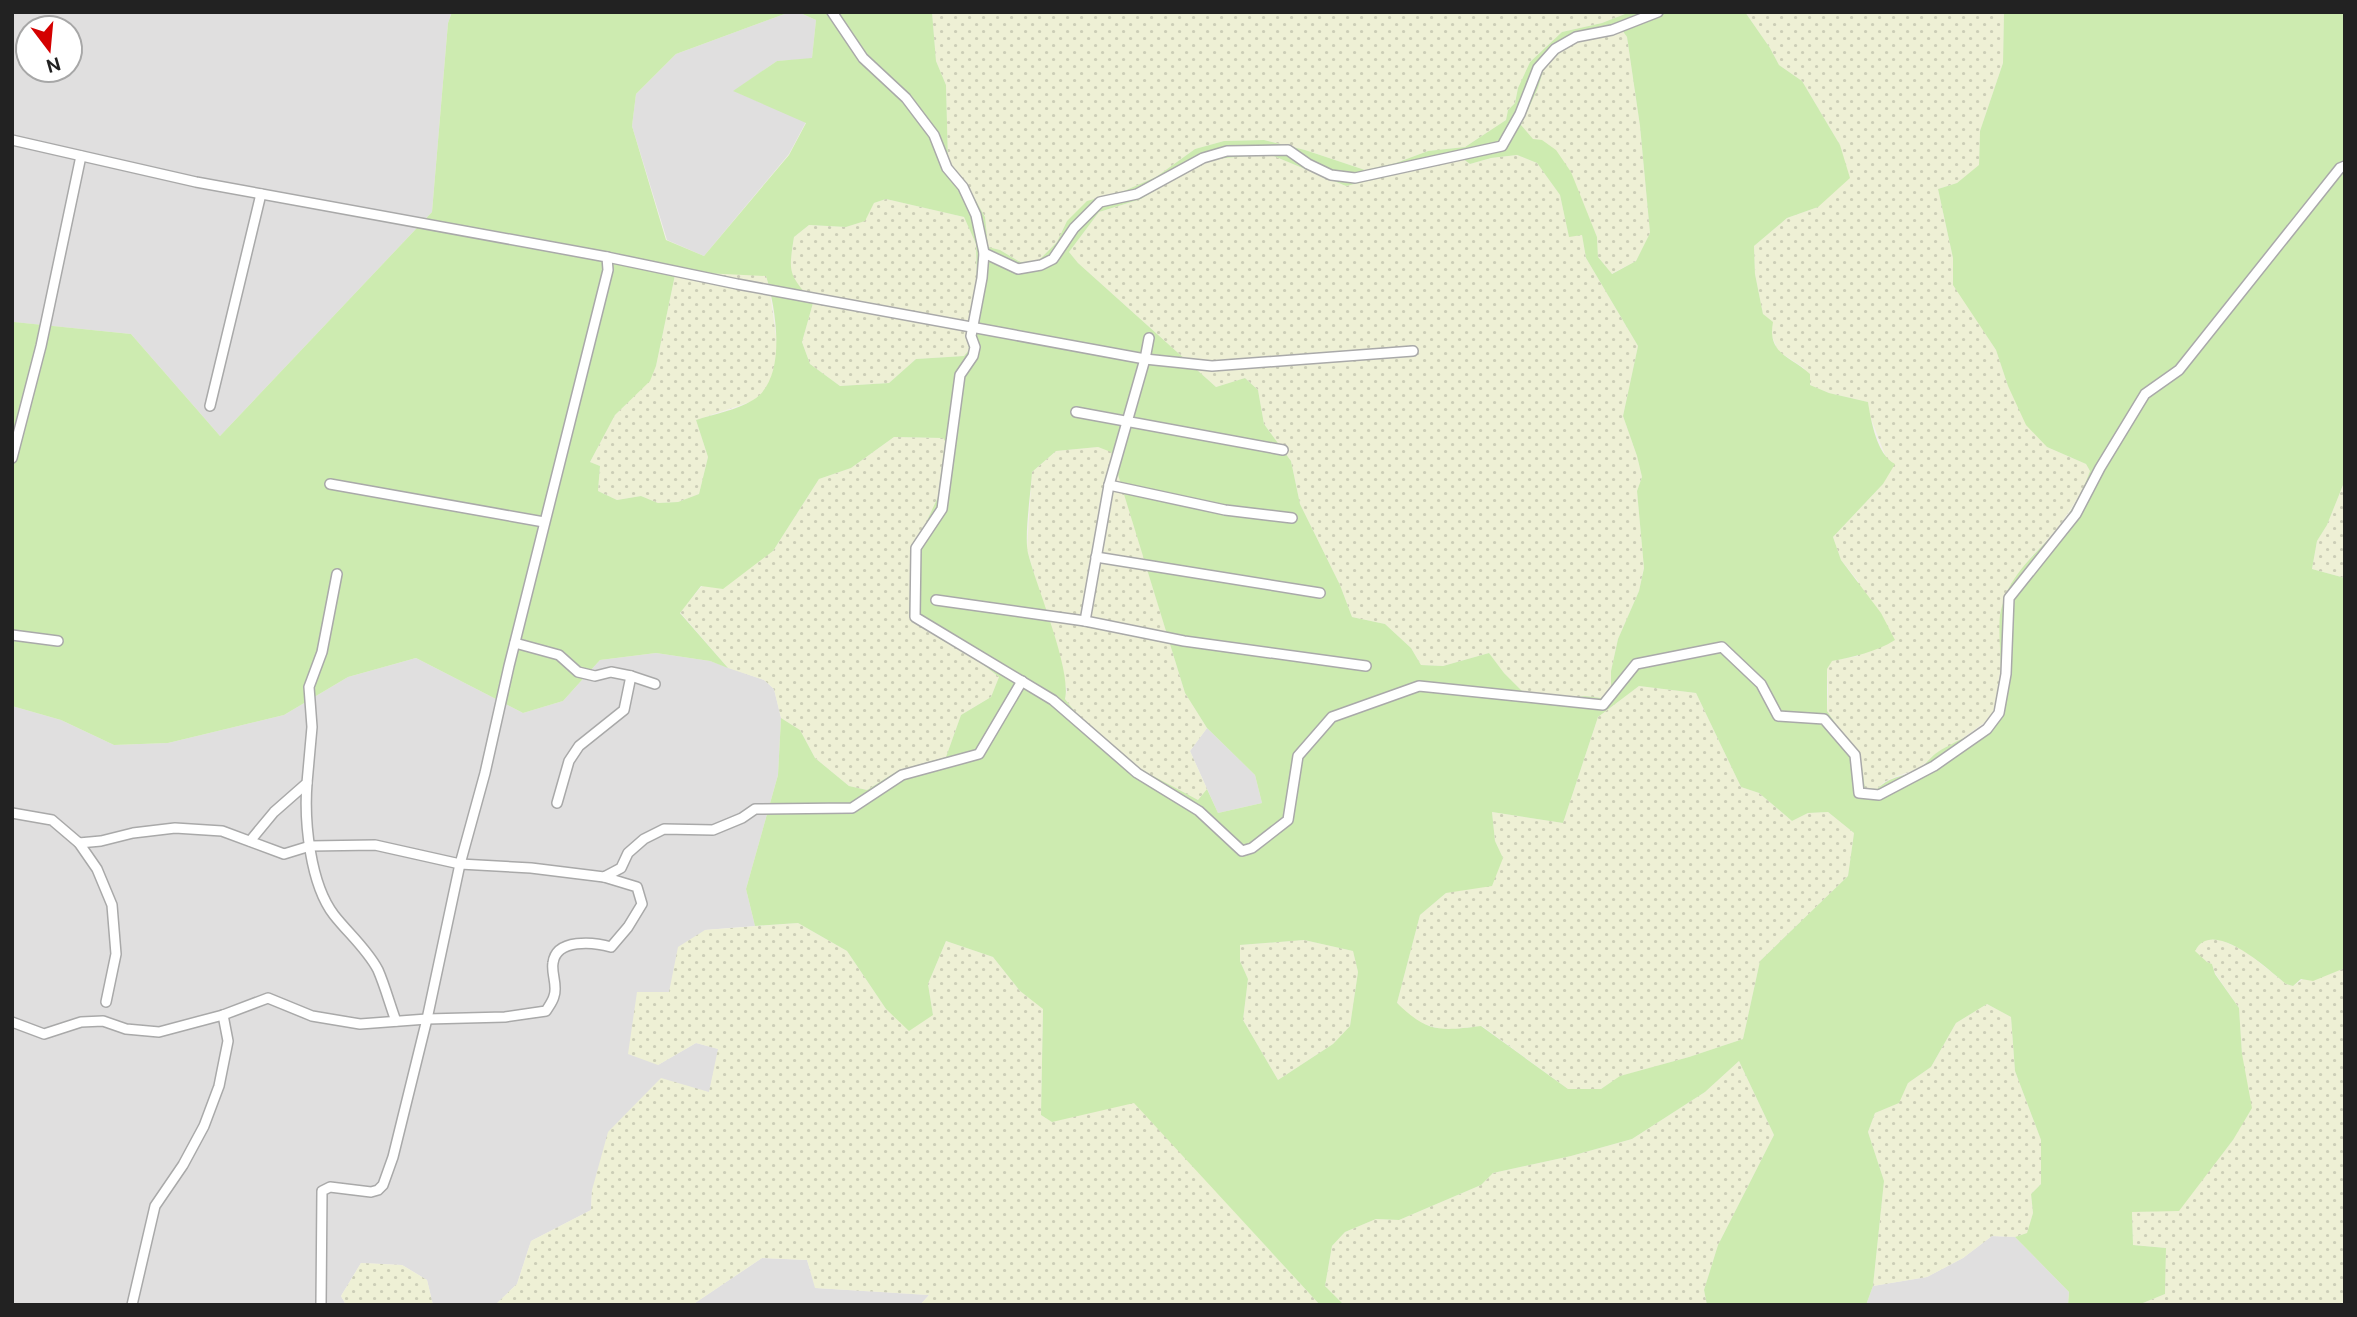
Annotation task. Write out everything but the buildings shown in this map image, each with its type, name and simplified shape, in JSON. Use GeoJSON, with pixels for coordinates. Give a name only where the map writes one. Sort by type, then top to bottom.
{"type":"FeatureCollection","features":[{"type":"Feature","properties":{"kind":"street"},"geometry":{"type":"LineString","coordinates":[[832,12],[863,58],[906,98],[934,135],[947,167],[963,187],[976,215],[984,253],[971,336],[975,347],[973,356],[960,375],[942,509],[916,548],[915,617],[1053,700],[1137,773],[1199,811],[1242,850],[1252,848],[1287,820],[1298,756],[1332,717],[1419,686],[1603,705],[1636,664],[1722,647],[1761,684],[1778,716],[1824,719],[1855,755],[1859,793],[1879,795],[1934,766],[1987,729],[1999,713],[2006,674],[2009,598],[2076,514],[2099,468],[2145,394],[2179,370],[2340,168],[2345,166]]}},
{"type":"Feature","properties":{"kind":"street"},"geometry":{"type":"LineString","coordinates":[[984,253],[1018,269],[1041,265],[1053,259],[1074,228],[1100,202],[1137,194],[1203,158],[1227,151],[1288,150],[1308,164],[1331,174],[1355,177],[1502,146],[1520,114],[1538,68],[1555,49],[1576,37],[1612,30],[1658,12]]}},
{"type":"Feature","properties":{"kind":"street"},"geometry":{"type":"LineString","coordinates":[[12,140],[196,182],[1145,359],[1212,366],[1413,351]]}},
{"type":"Feature","properties":{"kind":"street"},"geometry":{"type":"LineString","coordinates":[[12,458],[41,346],[80,156]]}},
{"type":"Feature","properties":{"kind":"street"},"geometry":{"type":"LineString","coordinates":[[210,406],[261,194]]}},
{"type":"Feature","properties":{"kind":"street"},"geometry":{"type":"LineString","coordinates":[[321,1305],[322,1191],[338,1187],[371,1192],[383,1185],[393,1157],[427,1019],[460,864],[485,773],[514,643],[608,270],[607,257]]}},
{"type":"Feature","properties":{"kind":"street"},"geometry":{"type":"LineString","coordinates":[[1084,621],[1109,485],[1149,338]]}},
{"type":"Feature","properties":{"kind":"street"},"geometry":{"type":"LineString","coordinates":[[1076,412],[1283,450]]}},
{"type":"Feature","properties":{"kind":"street"},"geometry":{"type":"LineString","coordinates":[[330,484],[544,522]]}},
{"type":"Feature","properties":{"kind":"street"},"geometry":{"type":"LineString","coordinates":[[1109,485],[1225,510],[1292,517]]}},
{"type":"Feature","properties":{"kind":"street"},"geometry":{"type":"LineString","coordinates":[[1096,557],[1320,593]]}},
{"type":"Feature","properties":{"kind":"street"},"geometry":{"type":"LineString","coordinates":[[337,574],[322,652],[309,687],[313,727],[305,807],[310,846],[318,882],[331,912],[362,946],[377,969],[396,1021]]}},
{"type":"Feature","properties":{"kind":"street"},"geometry":{"type":"LineString","coordinates":[[936,600],[1084,621],[1185,641],[1366,666]]}},
{"type":"Feature","properties":{"kind":"street"},"geometry":{"type":"LineString","coordinates":[[12,635],[58,641]]}},
{"type":"Feature","properties":{"kind":"street"},"geometry":{"type":"LineString","coordinates":[[514,643],[559,655],[578,672],[595,676],[611,672],[655,684]]}},
{"type":"Feature","properties":{"kind":"street"},"geometry":{"type":"LineString","coordinates":[[556,803],[569,761],[579,746],[624,710],[631,676]]}},
{"type":"Feature","properties":{"kind":"street"},"geometry":{"type":"LineString","coordinates":[[604,877],[621,868],[628,853],[644,839],[664,829],[713,830],[742,818],[755,808],[852,808],[902,775],[979,754],[1022,681]]}},
{"type":"Feature","properties":{"kind":"street"},"geometry":{"type":"LineString","coordinates":[[250,841],[274,812],[307,783]]}},
{"type":"Feature","properties":{"kind":"street"},"geometry":{"type":"LineString","coordinates":[[12,813],[52,820],[79,843],[97,869],[112,905],[116,954],[106,1002]]}},
{"type":"Feature","properties":{"kind":"street"},"geometry":{"type":"LineString","coordinates":[[12,1022],[44,1034],[81,1022],[103,1021],[126,1029],[159,1032],[223,1016],[268,998],[312,1016],[360,1024],[505,1017],[546,1011],[555,994],[553,961],[559,951],[567,946],[585,943],[611,947],[642,904],[637,887],[604,877],[531,868],[460,864],[375,845],[310,846],[284,854],[222,831],[176,828],[79,843]]}},
{"type":"Feature","properties":{"kind":"street"},"geometry":{"type":"LineString","coordinates":[[132,1305],[155,1206],[183,1165],[204,1126],[219,1086],[228,1041],[223,1016]]}},
{"type":"Feature","properties":{"kind":"shaded area"},"geometry":{"type":"Polygon","coordinates":[[[12,12],[452,12],[448,23],[432,212],[220,436],[131,334],[13,322],[12,12]]]}},
{"type":"Feature","properties":{"kind":"shaded area"},"geometry":{"type":"Polygon","coordinates":[[[790,12],[798,12],[816,20],[812,59],[777,61],[734,91],[806,122],[789,154],[704,256],[667,240],[632,126],[636,94],[676,54],[790,12]]]}},
{"type":"Feature","properties":{"kind":"shaded area"},"geometry":{"type":"Polygon","coordinates":[[[656,653],[710,661],[764,680],[774,689],[781,718],[778,775],[746,889],[755,926],[705,930],[658,1065],[696,1043],[719,1049],[709,1093],[592,1190],[591,1210],[531,1241],[517,1284],[495,1305],[433,1305],[427,1280],[402,1265],[361,1263],[341,1296],[346,1305],[12,1305],[12,706],[61,720],[114,745],[168,743],[284,715],[348,677],[416,658],[523,713],[563,701],[600,660],[656,653]]]}},
{"type":"Feature","properties":{"kind":"shaded area"},"geometry":{"type":"Polygon","coordinates":[[[1207,728],[1255,775],[1262,803],[1218,813],[1190,751],[1207,728]]]}},
{"type":"Feature","properties":{"kind":"shaded area"},"geometry":{"type":"Polygon","coordinates":[[[1992,1236],[2015,1237],[2069,1292],[2068,1305],[1866,1305],[1873,1286],[1927,1277],[1963,1258],[1992,1236]]]}},
{"type":"Feature","properties":{"kind":"shaded area"},"geometry":{"type":"Polygon","coordinates":[[[762,1258],[807,1260],[816,1288],[929,1295],[920,1305],[692,1305],[762,1258]]]}},
{"type":"Feature","properties":{"kind":"green space"},"geometry":{"type":"Polygon","coordinates":[[[452,12],[790,12],[676,54],[636,94],[632,126],[666,240],[704,256],[789,155],[806,123],[733,91],[777,61],[812,58],[816,20],[798,12],[932,12],[936,61],[946,85],[948,161],[985,217],[988,247],[1000,250],[1020,262],[1038,261],[1057,242],[1067,221],[1087,201],[1124,191],[1156,177],[1195,149],[1224,141],[1264,140],[1365,170],[1396,163],[1428,151],[1465,147],[1506,120],[1530,62],[1562,32],[1602,23],[1630,12],[1745,12],[1779,65],[1802,81],[1840,145],[1850,178],[1818,207],[1787,218],[1754,246],[1755,274],[1763,314],[1773,322],[1773,341],[1777,348],[1810,374],[1810,385],[1829,393],[1868,402],[1879,445],[1895,464],[1883,484],[1833,537],[1841,560],[1881,613],[1895,640],[1872,651],[1832,661],[1827,669],[1827,711],[1861,761],[1865,788],[1877,789],[1888,781],[1919,769],[1935,754],[1974,732],[1993,716],[2000,694],[1999,626],[2006,594],[2022,569],[2066,517],[2080,495],[2090,471],[2086,464],[2047,447],[2026,425],[2008,386],[1996,350],[1953,285],[1953,258],[1938,189],[1957,183],[1979,165],[1980,131],[2003,63],[2004,12],[2345,12],[2345,480],[2327,525],[2317,541],[2312,569],[2345,578],[2345,968],[2313,981],[2301,979],[2293,986],[2286,984],[2254,958],[2227,942],[2214,939],[2203,942],[2195,951],[2212,964],[2215,974],[2239,1008],[2242,1054],[2252,1108],[2233,1140],[2179,1211],[2132,1212],[2133,1245],[2166,1248],[2165,1294],[2138,1305],[2068,1305],[2069,1292],[2015,1237],[2027,1233],[2033,1213],[2031,1194],[2041,1184],[2041,1140],[2015,1071],[2011,1017],[1987,1004],[1956,1023],[1931,1067],[1908,1083],[1899,1103],[1875,1113],[1868,1132],[1884,1181],[1873,1286],[1866,1305],[1707,1305],[1704,1290],[1718,1245],[1774,1135],[1739,1061],[1705,1092],[1632,1139],[1493,1173],[1481,1185],[1399,1220],[1376,1219],[1345,1232],[1332,1246],[1325,1286],[1344,1305],[1320,1305],[1134,1103],[1052,1122],[1041,1115],[1043,1009],[1020,991],[993,957],[946,941],[928,984],[933,1015],[909,1031],[886,1009],[847,951],[798,923],[755,926],[746,889],[778,775],[781,718],[800,730],[815,758],[849,786],[867,790],[899,770],[946,757],[961,715],[991,697],[999,677],[976,659],[940,639],[909,617],[911,555],[938,497],[945,441],[943,438],[894,437],[851,468],[819,479],[773,551],[723,589],[701,586],[680,613],[728,668],[710,661],[656,653],[600,660],[563,701],[523,713],[416,658],[348,677],[284,715],[168,743],[114,745],[61,720],[12,706],[12,320],[131,334],[220,436],[432,212],[448,23],[452,12]],[[1622,30],[1568,45],[1545,65],[1521,125],[1533,139],[1542,140],[1556,150],[1571,172],[1597,237],[1598,257],[1612,274],[1636,261],[1650,233],[1640,126],[1627,37],[1622,30]],[[1269,154],[1205,160],[1141,199],[1099,212],[1069,252],[1216,387],[1245,378],[1258,390],[1264,424],[1291,461],[1300,504],[1340,585],[1352,617],[1385,624],[1411,648],[1421,665],[1443,666],[1489,653],[1525,694],[1601,698],[1611,688],[1611,671],[1618,639],[1639,591],[1644,568],[1637,491],[1642,477],[1623,416],[1638,346],[1586,258],[1582,235],[1569,237],[1560,195],[1537,163],[1517,155],[1470,164],[1463,159],[1346,186],[1269,154]],[[886,199],[874,203],[865,221],[846,227],[809,225],[794,237],[792,273],[813,303],[802,342],[810,364],[840,386],[889,383],[916,359],[964,356],[969,350],[966,330],[977,286],[976,244],[964,217],[886,199]],[[683,272],[675,275],[656,366],[650,381],[615,415],[590,462],[600,466],[598,491],[617,500],[641,496],[658,503],[678,502],[699,494],[708,457],[696,420],[753,400],[764,390],[771,376],[775,360],[776,324],[766,276],[683,272]],[[1098,447],[1056,451],[1032,472],[1027,525],[1028,553],[1058,649],[1066,686],[1065,699],[1079,717],[1142,770],[1198,800],[1207,789],[1218,813],[1262,803],[1255,775],[1207,728],[1185,693],[1111,452],[1098,447]],[[1639,686],[1598,717],[1563,823],[1492,812],[1495,841],[1503,858],[1492,886],[1446,893],[1420,915],[1397,1003],[1417,1020],[1435,1028],[1481,1026],[1568,1089],[1601,1089],[1620,1076],[1743,1039],[1760,961],[1848,876],[1854,833],[1828,812],[1808,813],[1792,821],[1759,793],[1741,787],[1696,693],[1639,686]],[[1304,940],[1240,945],[1240,961],[1248,979],[1243,1020],[1278,1080],[1333,1044],[1350,1026],[1358,972],[1353,951],[1304,940]]]}},
{"type":"Feature","properties":{"kind":"green space"},"geometry":{"type":"Polygon","coordinates":[[[932,12],[1630,12],[1602,23],[1562,32],[1530,62],[1506,120],[1465,147],[1428,151],[1396,163],[1365,170],[1264,140],[1224,141],[1195,149],[1156,177],[1067,221],[1057,242],[1038,261],[1020,262],[1000,250],[987,247],[985,217],[948,161],[946,85],[936,61],[932,12]]]}},
{"type":"Feature","properties":{"kind":"green space"},"geometry":{"type":"Polygon","coordinates":[[[1745,12],[2004,12],[2003,63],[1980,131],[1979,166],[1957,183],[1938,189],[1953,258],[1954,285],[1996,350],[2008,386],[2047,447],[2086,464],[2090,471],[2085,487],[2058,528],[2031,557],[2007,591],[2000,614],[1998,702],[1992,717],[1937,753],[1918,769],[1884,782],[1877,789],[1865,788],[1861,761],[1827,711],[1827,669],[1831,661],[1858,656],[1858,581],[1841,560],[1833,537],[1883,484],[1887,460],[1870,416],[1868,402],[1829,393],[1810,385],[1804,368],[1778,351],[1763,314],[1755,274],[1754,246],[1787,218],[1818,207],[1840,145],[1802,81],[1779,65],[1745,12]]]}},
{"type":"Feature","properties":{"kind":"green space"},"geometry":{"type":"Polygon","coordinates":[[[1622,30],[1627,37],[1640,126],[1650,233],[1636,261],[1611,274],[1598,257],[1597,237],[1584,206],[1521,125],[1545,65],[1568,45],[1622,30]]]}},
{"type":"Feature","properties":{"kind":"green space"},"geometry":{"type":"Polygon","coordinates":[[[1269,154],[1346,186],[1463,159],[1470,164],[1517,155],[1537,163],[1560,195],[1569,236],[1582,235],[1586,258],[1638,346],[1623,416],[1642,477],[1637,491],[1644,567],[1639,591],[1618,639],[1611,671],[1611,688],[1601,698],[1525,694],[1489,653],[1443,666],[1421,665],[1411,648],[1385,624],[1352,617],[1340,585],[1300,504],[1291,461],[1264,424],[1258,390],[1245,378],[1216,387],[1069,252],[1099,212],[1141,199],[1205,160],[1269,154]]]}},
{"type":"Feature","properties":{"kind":"green space"},"geometry":{"type":"Polygon","coordinates":[[[886,199],[964,217],[976,244],[977,286],[966,330],[969,350],[964,356],[916,359],[889,383],[840,386],[810,364],[802,342],[813,303],[797,284],[789,269],[794,237],[809,225],[846,227],[864,221],[874,203],[886,199]]]}},
{"type":"Feature","properties":{"kind":"green space"},"geometry":{"type":"Polygon","coordinates":[[[683,272],[766,275],[778,350],[771,379],[764,391],[753,401],[696,420],[708,457],[699,494],[678,502],[658,503],[641,496],[617,500],[598,491],[600,466],[590,462],[615,415],[650,380],[656,366],[675,275],[683,272]]]}},
{"type":"Feature","properties":{"kind":"green space"},"geometry":{"type":"Polygon","coordinates":[[[894,437],[945,440],[938,497],[911,555],[909,616],[999,677],[991,697],[961,715],[946,757],[899,770],[867,790],[849,786],[815,758],[800,730],[781,718],[774,689],[764,680],[728,668],[680,612],[702,586],[773,551],[819,479],[851,468],[894,437]]]}},
{"type":"Feature","properties":{"kind":"green space"},"geometry":{"type":"Polygon","coordinates":[[[1098,447],[1111,451],[1185,693],[1207,728],[1190,751],[1207,789],[1198,800],[1141,770],[1079,717],[1065,699],[1067,690],[1027,549],[1032,472],[1056,451],[1098,447]]]}},
{"type":"Feature","properties":{"kind":"green space"},"geometry":{"type":"Polygon","coordinates":[[[2345,480],[2345,578],[2312,569],[2317,541],[2327,525],[2345,480]]]}},
{"type":"Feature","properties":{"kind":"green space"},"geometry":{"type":"Polygon","coordinates":[[[1639,686],[1696,693],[1741,787],[1759,793],[1792,821],[1808,813],[1828,812],[1854,833],[1848,876],[1760,961],[1743,1039],[1621,1076],[1601,1089],[1568,1089],[1482,1026],[1445,1030],[1416,1022],[1397,1003],[1420,915],[1446,893],[1503,858],[1495,841],[1492,812],[1563,823],[1598,717],[1639,686]]]}},
{"type":"Feature","properties":{"kind":"green space"},"geometry":{"type":"Polygon","coordinates":[[[798,923],[847,951],[886,1009],[933,1015],[928,984],[946,941],[993,957],[1020,991],[1043,1008],[1041,1115],[1052,1121],[1134,1102],[1320,1305],[920,1305],[929,1295],[815,1288],[807,1260],[762,1258],[692,1305],[495,1305],[517,1284],[531,1241],[591,1210],[592,1190],[608,1132],[661,1078],[709,1092],[718,1049],[696,1043],[658,1065],[628,1054],[637,992],[669,992],[678,947],[705,930],[798,923]]]}},
{"type":"Feature","properties":{"kind":"green space"},"geometry":{"type":"Polygon","coordinates":[[[2206,939],[2221,940],[2245,951],[2286,984],[2293,986],[2303,979],[2313,980],[2345,968],[2345,1305],[2138,1305],[2165,1294],[2166,1248],[2133,1245],[2132,1212],[2179,1210],[2233,1140],[2242,1054],[2239,1008],[2215,973],[2212,964],[2194,951],[2206,939]]]}},
{"type":"Feature","properties":{"kind":"green space"},"geometry":{"type":"Polygon","coordinates":[[[1304,940],[1353,951],[1358,972],[1350,1026],[1333,1044],[1278,1080],[1243,1020],[1248,979],[1240,961],[1240,945],[1304,940]]]}},
{"type":"Feature","properties":{"kind":"green space"},"geometry":{"type":"Polygon","coordinates":[[[1987,1004],[2011,1017],[2015,1071],[2041,1140],[2041,1184],[2031,1194],[2033,1213],[2027,1233],[2015,1237],[1992,1236],[1963,1258],[1927,1277],[1873,1286],[1884,1181],[1868,1132],[1875,1113],[1898,1103],[1908,1083],[1931,1067],[1956,1023],[1987,1004]]]}},
{"type":"Feature","properties":{"kind":"green space"},"geometry":{"type":"Polygon","coordinates":[[[1739,1061],[1774,1135],[1718,1245],[1704,1290],[1707,1305],[1344,1305],[1325,1286],[1332,1246],[1345,1232],[1376,1219],[1399,1220],[1481,1185],[1493,1173],[1632,1139],[1705,1092],[1739,1061]]]}},
{"type":"Feature","properties":{"kind":"green space"},"geometry":{"type":"Polygon","coordinates":[[[361,1263],[402,1265],[427,1280],[433,1305],[346,1305],[341,1296],[361,1263]]]}}]}
